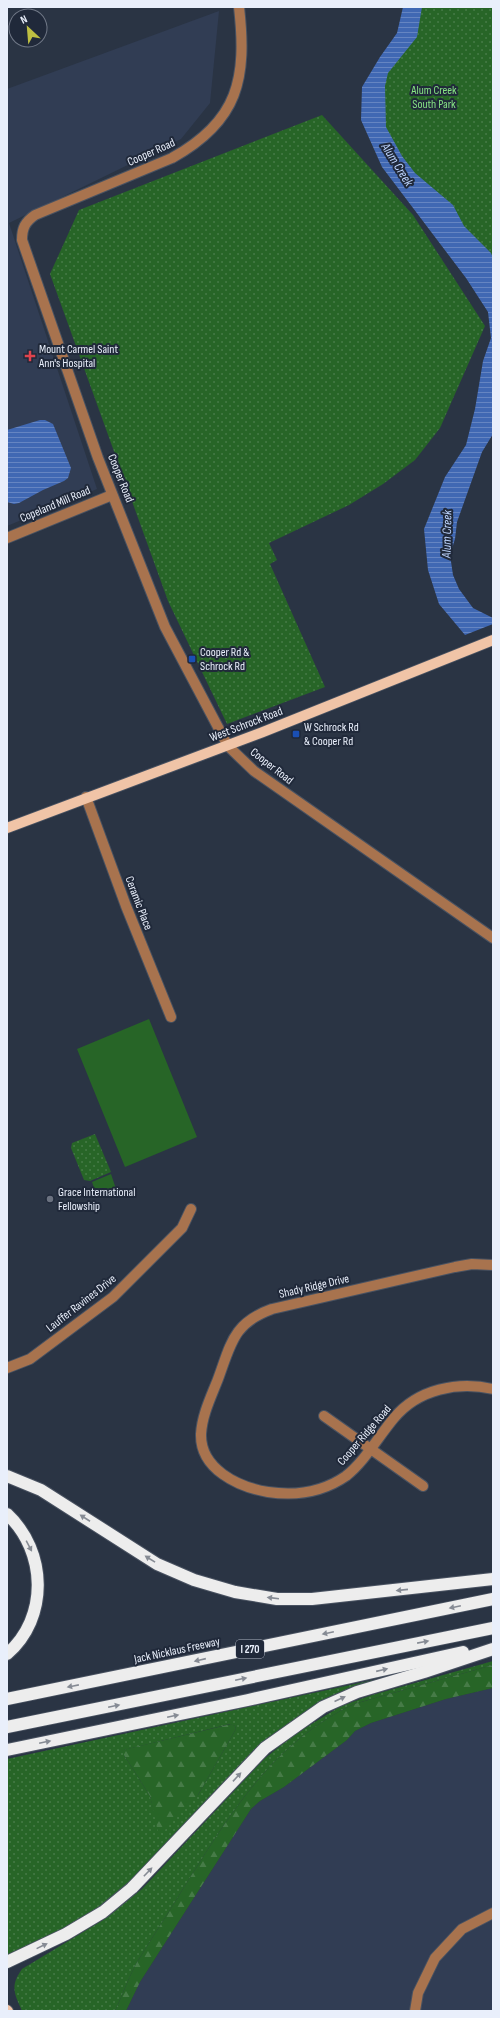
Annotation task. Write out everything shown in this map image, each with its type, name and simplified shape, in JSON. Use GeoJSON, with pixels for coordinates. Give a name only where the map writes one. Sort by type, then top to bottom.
{"type":"FeatureCollection","features":[{"type":"Feature","properties":{"kind":"highway"},"geometry":{"type":"LineString","coordinates":[[7,1476],[41,1490],[157,1564],[194,1580],[234,1592],[277,1599],[312,1599],[493,1579]]}},
{"type":"Feature","properties":{"kind":"highway"},"geometry":{"type":"LineString","coordinates":[[7,1514],[22,1532],[34,1555],[38,1592],[27,1630],[17,1645],[7,1654]]}},
{"type":"Feature","properties":{"kind":"highway","name":"Jack Nicklaus Freeway"},"geometry":{"type":"LineString","coordinates":[[7,1699],[493,1599]]}},
{"type":"Feature","properties":{"kind":"highway","name":"I 270"},"geometry":{"type":"LineString","coordinates":[[7,1727],[493,1628]]}},
{"type":"Feature","properties":{"kind":"highway"},"geometry":{"type":"LineString","coordinates":[[7,1750],[248,1700],[493,1645]]}},
{"type":"Feature","properties":{"kind":"highway"},"geometry":{"type":"LineString","coordinates":[[7,1962],[66,1934],[104,1912],[132,1888],[265,1748],[323,1707],[357,1692],[493,1649]]}},
{"type":"Feature","properties":{"kind":"main road","name":"West Schrock Road"},"geometry":{"type":"LineString","coordinates":[[7,828],[86,797],[228,746],[493,640]]}},
{"type":"Feature","properties":{"kind":"street","name":"Cooper Road"},"geometry":{"type":"LineString","coordinates":[[239,7],[243,40],[242,64],[237,88],[228,109],[212,130],[194,146],[172,158],[35,215],[27,221],[22,230],[22,240],[112,495],[165,627],[228,746],[254,771],[493,938]]}},
{"type":"Feature","properties":{"kind":"street","name":"Copeland Mill Road"},"geometry":{"type":"LineString","coordinates":[[7,538],[112,495]]}},
{"type":"Feature","properties":{"kind":"street","name":"Ceramic Place"},"geometry":{"type":"LineString","coordinates":[[86,797],[126,906],[171,1017]]}},
{"type":"Feature","properties":{"kind":"street","name":"Lauffer Ravines Drive"},"geometry":{"type":"LineString","coordinates":[[7,1368],[30,1359],[113,1297],[182,1228],[191,1209]]}},
{"type":"Feature","properties":{"kind":"street","name":"Shady Ridge Drive"},"geometry":{"type":"LineString","coordinates":[[204,1417],[236,1333],[248,1320],[259,1313],[455,1267],[472,1264],[493,1265]]}},
{"type":"Feature","properties":{"kind":"street","name":"Cooper Ridge Road"},"geometry":{"type":"LineString","coordinates":[[204,1417],[202,1444],[206,1455],[216,1469],[230,1479],[244,1486],[267,1492],[291,1494],[320,1489],[346,1475],[371,1449],[395,1417],[419,1398],[432,1392],[462,1385],[478,1385],[493,1389]]}},
{"type":"Feature","properties":{"kind":"street"},"geometry":{"type":"LineString","coordinates":[[324,1416],[423,1486]]}},
{"type":"Feature","properties":{"kind":"street"},"geometry":{"type":"LineString","coordinates":[[415,2011],[418,1992],[435,1958],[462,1930],[493,1913]]}},
{"type":"Feature","properties":{"kind":"shaded area","name":"Mount Carmel Saint Ann's Hospital"},"geometry":{"type":"Polygon","coordinates":[[[219,11],[210,103],[181,139],[9,223],[97,489],[7,526],[7,89],[219,11]]]}},
{"type":"Feature","properties":{"kind":"shaded area"},"geometry":{"type":"Polygon","coordinates":[[[493,1688],[493,2011],[126,2011],[140,1982],[251,1809],[260,1801],[284,1787],[347,1740],[355,1731],[371,1723],[446,1699],[493,1688]]]}},
{"type":"Feature","properties":{"kind":"green space","name":"Alum Creek South Park"},"geometry":{"type":"Polygon","coordinates":[[[409,7],[493,7],[493,306],[376,128],[374,79],[406,32],[409,7]]]}},
{"type":"Feature","properties":{"kind":"green space"},"geometry":{"type":"Polygon","coordinates":[[[322,115],[413,215],[485,326],[440,428],[415,460],[383,484],[349,505],[269,543],[277,560],[270,564],[325,687],[227,724],[168,601],[50,274],[79,210],[322,115]]]}},
{"type":"Feature","properties":{"kind":"green space"},"geometry":{"type":"Polygon","coordinates":[[[149,1019],[197,1137],[125,1167],[77,1049],[149,1019]]]}},
{"type":"Feature","properties":{"kind":"green space"},"geometry":{"type":"Polygon","coordinates":[[[95,1134],[111,1172],[90,1181],[84,1180],[71,1148],[72,1143],[95,1134]]]}},
{"type":"Feature","properties":{"kind":"green space"},"geometry":{"type":"Polygon","coordinates":[[[111,1174],[116,1189],[97,1196],[92,1182],[111,1174]]]}},
{"type":"Feature","properties":{"kind":"green space"},"geometry":{"type":"Polygon","coordinates":[[[493,1661],[493,1665],[354,1704],[325,1720],[300,1738],[277,1759],[238,1805],[203,1857],[136,1964],[115,2011],[22,2011],[14,1990],[16,1980],[22,1969],[103,1920],[142,1889],[264,1759],[295,1734],[341,1706],[372,1695],[493,1661]]]}},
{"type":"Feature","properties":{"kind":"green space"},"geometry":{"type":"Polygon","coordinates":[[[493,1665],[493,1688],[446,1699],[371,1723],[355,1731],[347,1740],[284,1787],[260,1801],[251,1809],[140,1982],[126,2011],[115,2011],[136,1964],[203,1857],[238,1805],[277,1759],[300,1738],[325,1720],[354,1704],[493,1665]]]}},
{"type":"Feature","properties":{"kind":"green space"},"geometry":{"type":"Polygon","coordinates":[[[378,1679],[379,1682],[300,1718],[122,1892],[72,1928],[7,1957],[7,1759],[378,1679]],[[230,1724],[124,1750],[124,1755],[150,1796],[154,1811],[198,1795],[236,1729],[235,1726],[230,1724]]]}},
{"type":"Feature","properties":{"kind":"green space"},"geometry":{"type":"Polygon","coordinates":[[[231,1724],[235,1726],[236,1729],[198,1795],[162,1833],[158,1832],[150,1796],[124,1755],[123,1750],[231,1724]]]}},
{"type":"Feature","properties":{"kind":"water","name":"Alum Creek"},"geometry":{"type":"Polygon","coordinates":[[[403,7],[422,7],[417,37],[388,73],[385,86],[386,127],[402,156],[415,173],[453,205],[464,226],[491,253],[493,258],[493,434],[482,452],[457,522],[455,539],[450,555],[453,575],[459,589],[473,608],[493,618],[493,624],[465,635],[439,604],[428,570],[424,529],[445,477],[466,445],[475,409],[483,361],[491,338],[488,312],[466,278],[382,167],[361,120],[362,87],[380,57],[397,33],[403,7]]]}},
{"type":"Feature","properties":{"kind":"water"},"geometry":{"type":"Polygon","coordinates":[[[40,420],[45,420],[53,424],[71,468],[68,478],[19,503],[14,504],[7,502],[7,430],[40,420]]]}},
{"type":"Feature","properties":{"kind":"place","name":"Mount Carmel Saint Ann's Hospital"},"geometry":{"type":"Point","coordinates":[30,356]}},
{"type":"Feature","properties":{"kind":"place","name":"Cooper Rd & Schrock Rd"},"geometry":{"type":"Point","coordinates":[192,659]}},
{"type":"Feature","properties":{"kind":"place","name":"W Schrock Rd & Cooper Rd"},"geometry":{"type":"Point","coordinates":[296,734]}},
{"type":"Feature","properties":{"kind":"place","name":"Grace International Fellowship"},"geometry":{"type":"Point","coordinates":[50,1199]}}]}
